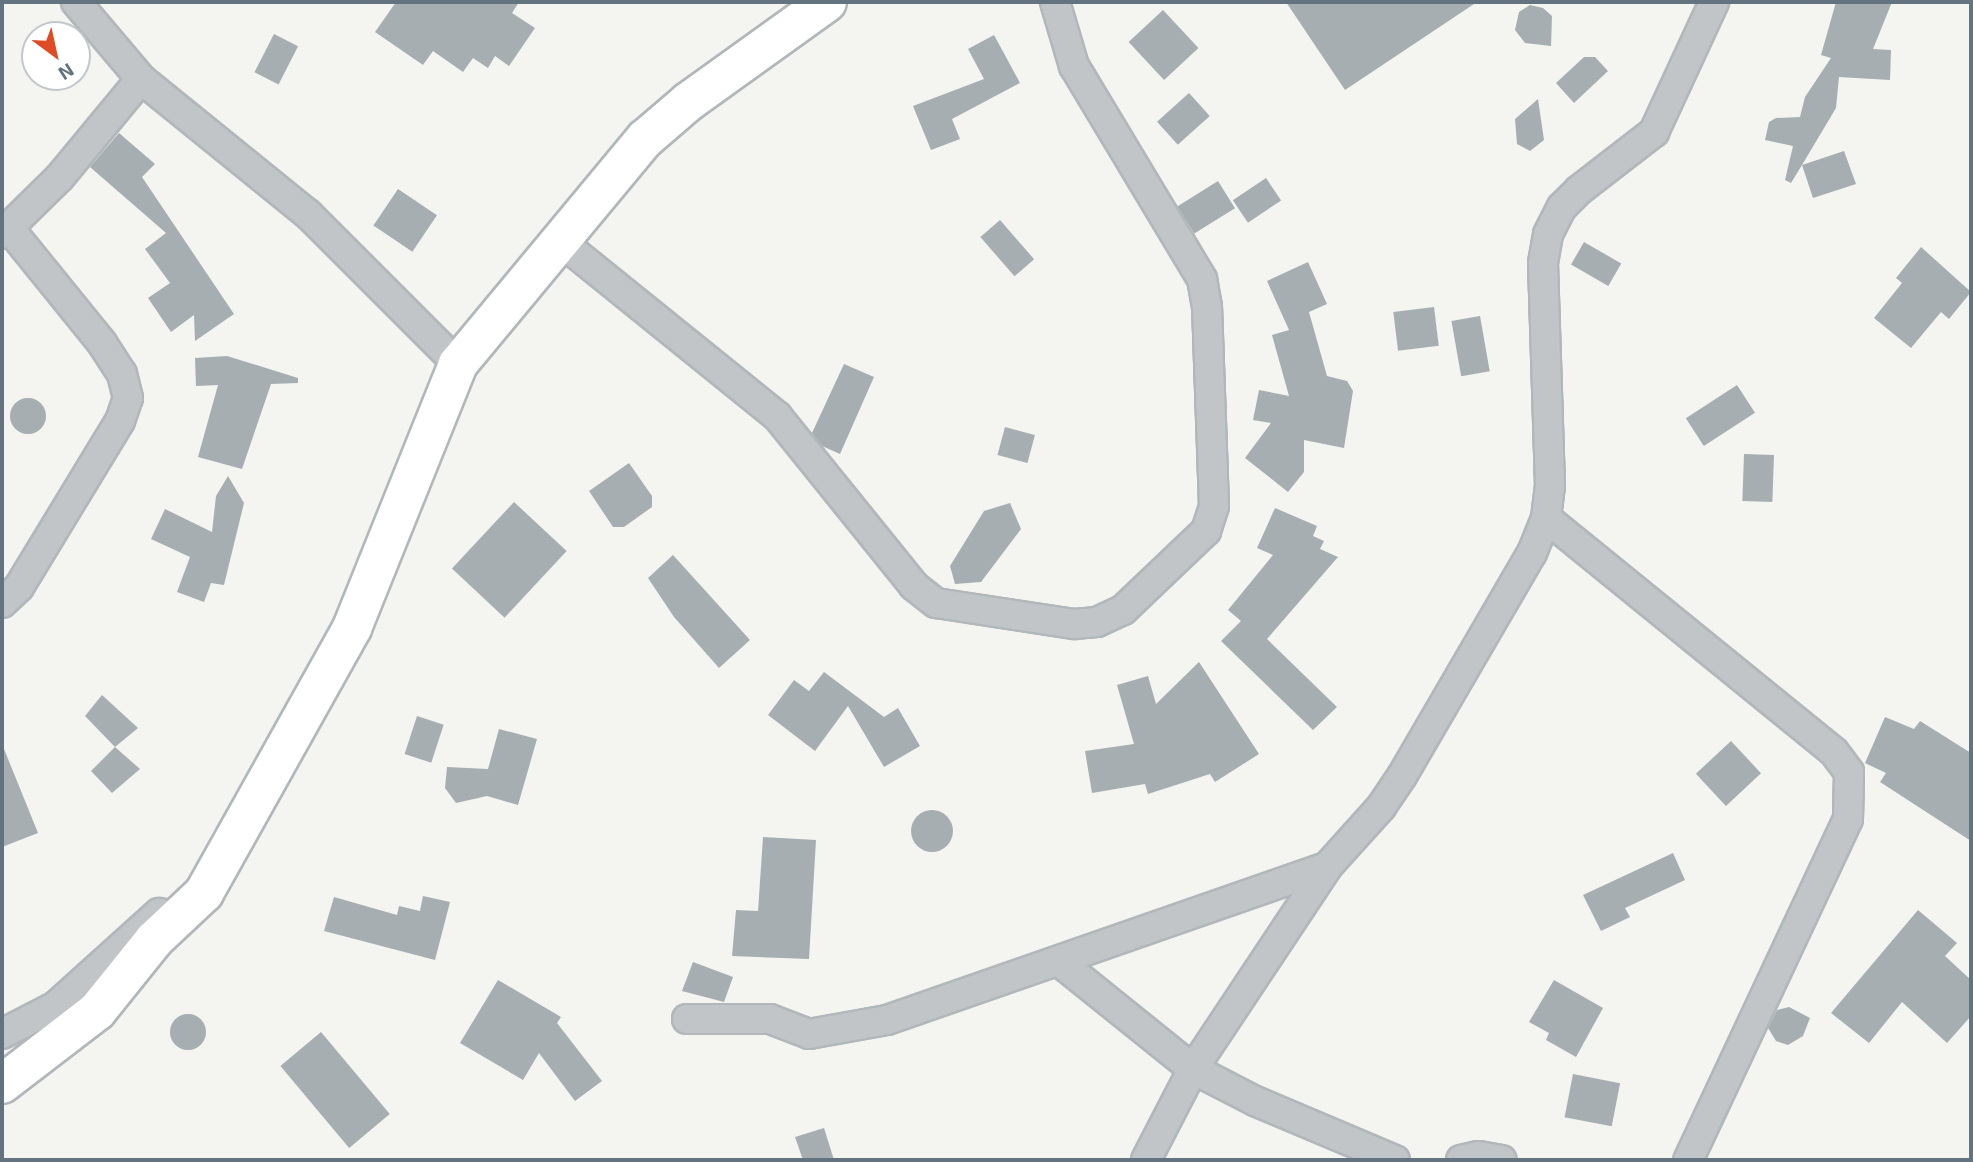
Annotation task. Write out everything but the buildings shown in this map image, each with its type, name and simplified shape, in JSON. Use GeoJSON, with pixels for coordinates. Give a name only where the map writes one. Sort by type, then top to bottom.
{"type":"FeatureCollection","features":[{"type":"Feature","properties":{"kind":"street"},"geometry":{"type":"LineString","coordinates":[[76,2],[141,79],[309,214],[458,364]]}},
{"type":"Feature","properties":{"kind":"street"},"geometry":{"type":"LineString","coordinates":[[2,1084],[97,1012],[154,940],[204,893],[352,628],[458,364],[645,139],[688,102],[827,2]]}},
{"type":"Feature","properties":{"kind":"street"},"geometry":{"type":"LineString","coordinates":[[560,241],[777,416],[915,586],[936,603],[1074,624],[1097,622],[1123,610],[1206,531],[1214,506],[1207,307],[1202,279],[1074,66],[1055,2]]}},
{"type":"Feature","properties":{"kind":"street"},"geometry":{"type":"LineString","coordinates":[[1146,1160],[1193,1069],[1327,867],[1381,807],[1402,776],[1532,553],[1546,518],[1550,486],[1543,263],[1548,234],[1562,207],[1579,190],[1654,132],[1714,2]]}},
{"type":"Feature","properties":{"kind":"street"},"geometry":{"type":"LineString","coordinates":[[2,603],[19,587],[99,457],[120,421],[128,398],[122,374],[102,343],[5,231],[60,177],[141,79]]}},
{"type":"Feature","properties":{"kind":"street"},"geometry":{"type":"LineString","coordinates":[[1546,518],[1834,752],[1849,772],[1848,819],[1688,1160]]}},
{"type":"Feature","properties":{"kind":"street"},"geometry":{"type":"LineString","coordinates":[[2,1034],[56,1006],[166,907],[220,865]]}},
{"type":"Feature","properties":{"kind":"street"},"geometry":{"type":"LineString","coordinates":[[687,1019],[770,1019],[793,1031],[833,1031],[887,1020],[1061,963],[1327,867]]}},
{"type":"Feature","properties":{"kind":"street"},"geometry":{"type":"LineString","coordinates":[[1061,963],[1193,1069],[1255,1101],[1395,1160]]}},
{"type":"Feature","properties":{"kind":"street"},"geometry":{"type":"LineString","coordinates":[[1461,1160],[1479,1156],[1502,1160]]}}]}
